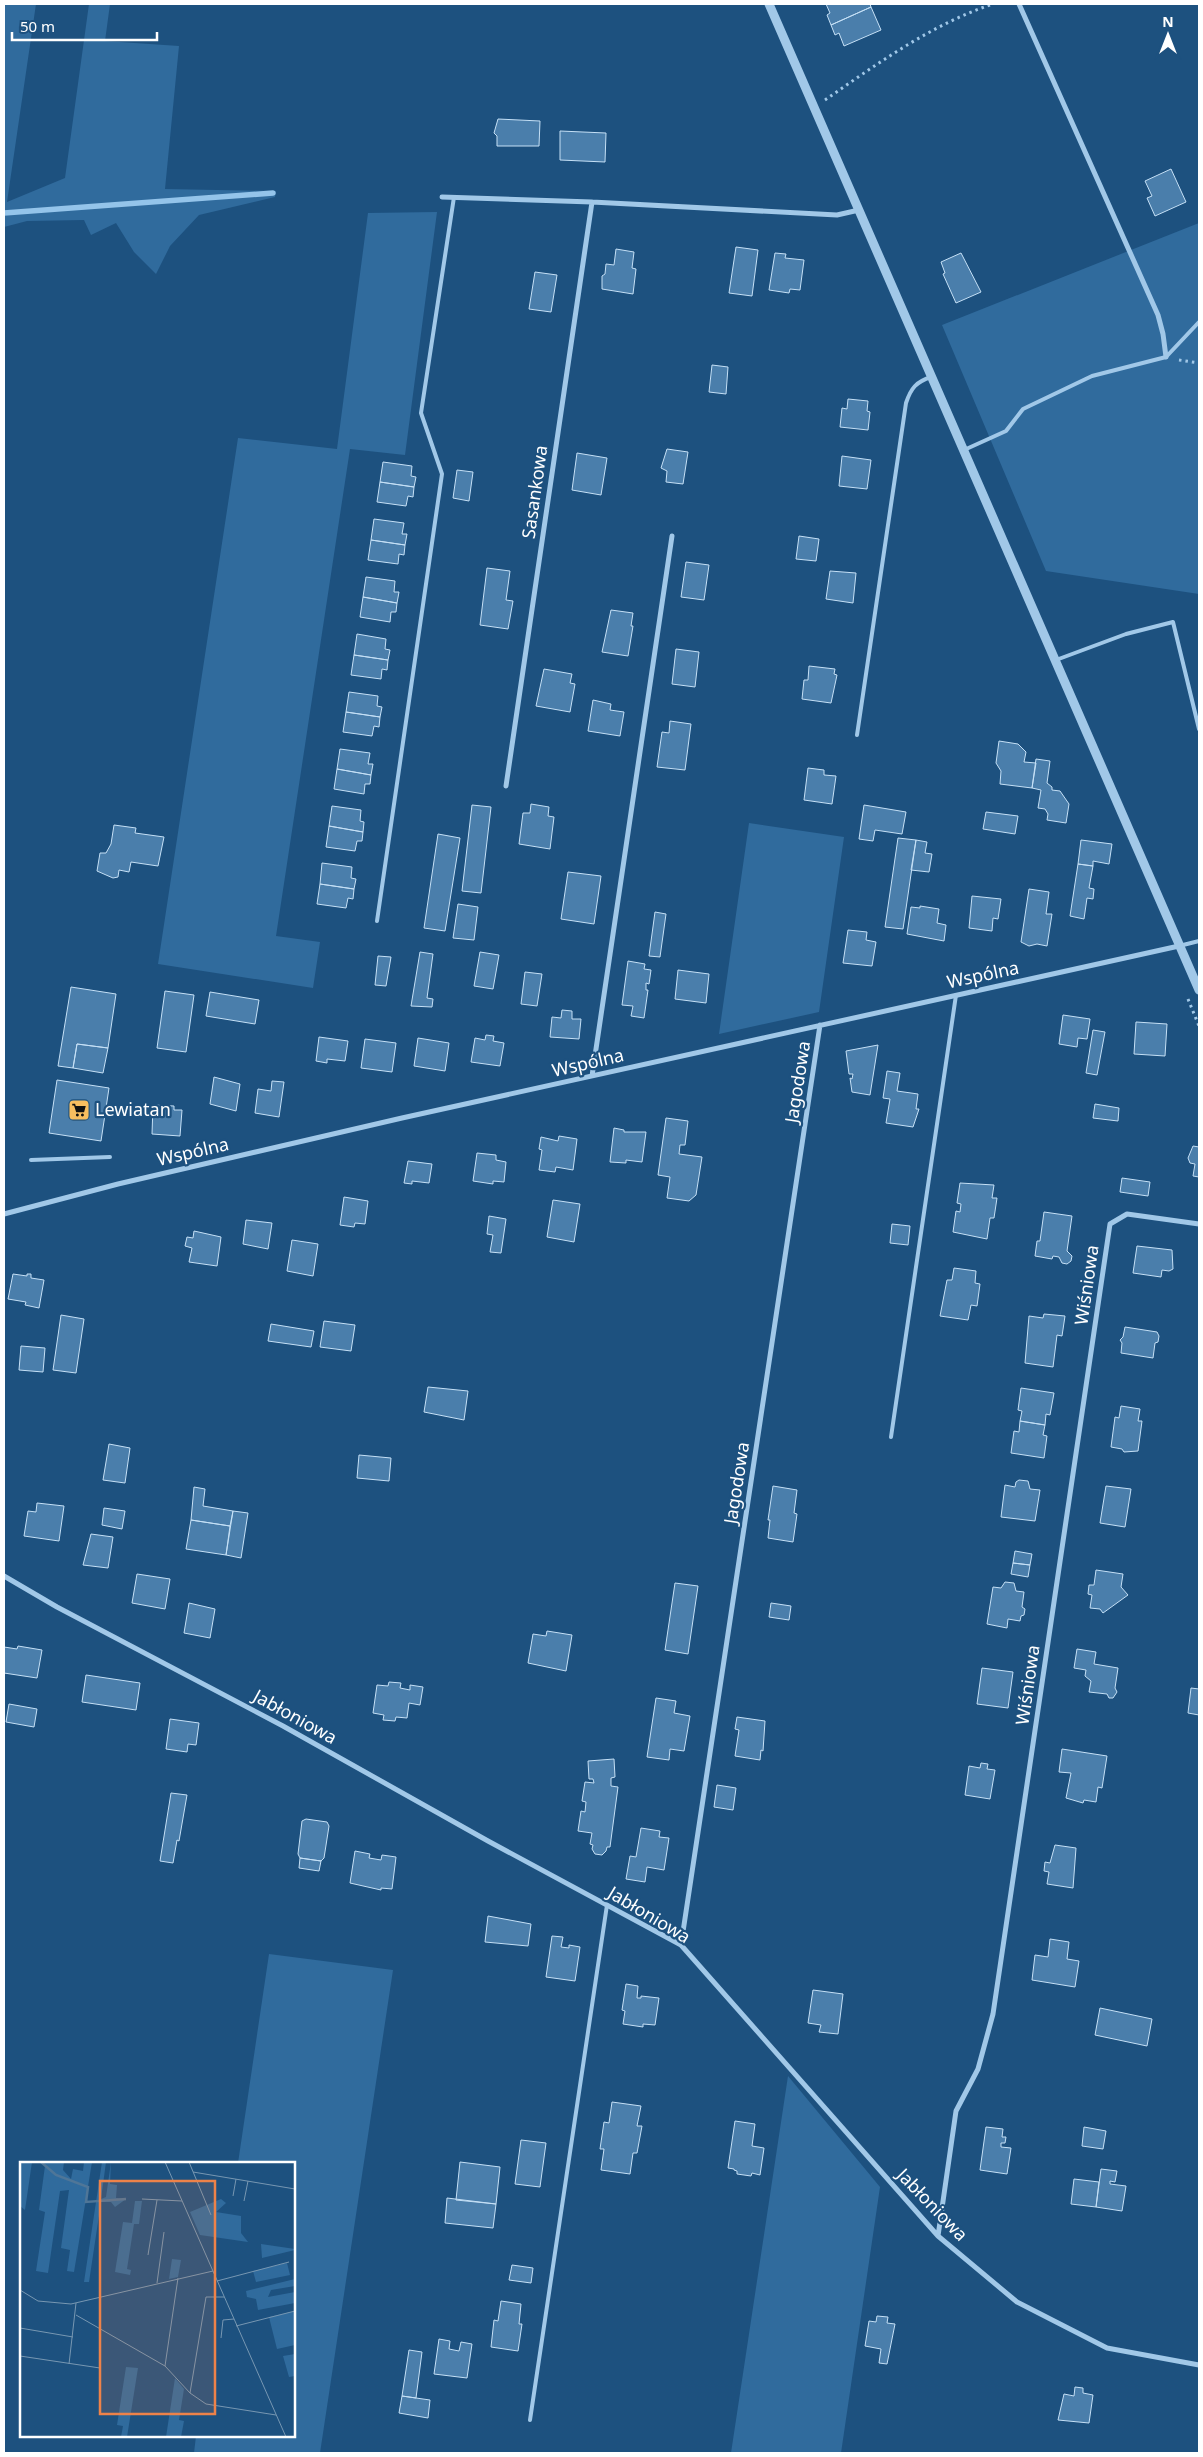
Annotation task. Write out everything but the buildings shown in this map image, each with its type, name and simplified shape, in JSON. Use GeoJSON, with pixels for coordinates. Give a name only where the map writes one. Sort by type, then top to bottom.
{"type":"FeatureCollection","features":[{"type":"Feature","properties":{"kind":"street"},"geometry":{"type":"LineString","coordinates":[[769,4],[1199,990]]}},
{"type":"Feature","properties":{"kind":"street"},"geometry":{"type":"LineString","coordinates":[[1018,4],[1158,315],[1164,334],[1166,357]]}},
{"type":"Feature","properties":{"kind":"street"},"geometry":{"type":"LineString","coordinates":[[442,197],[592,202],[837,215],[859,210]]}},
{"type":"Feature","properties":{"kind":"street","name":"Sasankowa"},"geometry":{"type":"LineString","coordinates":[[506,786],[592,202]]}},
{"type":"Feature","properties":{"kind":"street"},"geometry":{"type":"LineString","coordinates":[[592,1076],[672,536]]}},
{"type":"Feature","properties":{"kind":"street","name":"Wspólna"},"geometry":{"type":"LineString","coordinates":[[4,1214],[118,1184],[592,1076],[1180,946]]}},
{"type":"Feature","properties":{"kind":"street","name":"Jagodowa"},"geometry":{"type":"LineString","coordinates":[[681,1945],[820,1025]]}},
{"type":"Feature","properties":{"kind":"street","name":"Wiśniowa"},"geometry":{"type":"LineString","coordinates":[[938,2236],[956,2111],[978,2068],[993,2014],[1110,1224],[1127,1214],[1199,1224]]}},
{"type":"Feature","properties":{"kind":"street","name":"Jabłoniowa"},"geometry":{"type":"LineString","coordinates":[[4,1576],[57,1607],[284,1726],[488,1841],[681,1945],[938,2236],[1017,2302],[1107,2348],[1199,2365]]}},
{"type":"Feature","properties":{"kind":"lane"},"geometry":{"type":"LineString","coordinates":[[377,921],[442,474],[420,413],[454,197]]}},
{"type":"Feature","properties":{"kind":"lane"},"geometry":{"type":"LineString","coordinates":[[964,450],[1006,431],[1023,409],[1092,376],[1166,357],[1199,322]]}},
{"type":"Feature","properties":{"kind":"lane"},"geometry":{"type":"LineString","coordinates":[[857,735],[906,403],[910,390],[919,382],[931,377]]}},
{"type":"Feature","properties":{"kind":"lane"},"geometry":{"type":"LineString","coordinates":[[1055,660],[1126,634],[1173,622],[1199,729]]}},
{"type":"Feature","properties":{"kind":"lane"},"geometry":{"type":"LineString","coordinates":[[1180,946],[1199,941]]}},
{"type":"Feature","properties":{"kind":"lane"},"geometry":{"type":"LineString","coordinates":[[891,1437],[956,995]]}},
{"type":"Feature","properties":{"kind":"lane"},"geometry":{"type":"LineString","coordinates":[[32,1160],[110,1157]]}},
{"type":"Feature","properties":{"kind":"lane"},"geometry":{"type":"LineString","coordinates":[[530,2420],[607,1905]]}},
{"type":"Feature","properties":{"kind":"path"},"geometry":{"type":"LineString","coordinates":[[814,107],[906,46],[969,12],[993,4]]}},
{"type":"Feature","properties":{"kind":"path"},"geometry":{"type":"LineString","coordinates":[[1166,357],[1199,363]]}},
{"type":"Feature","properties":{"kind":"path"},"geometry":{"type":"LineString","coordinates":[[1184,991],[1199,1026]]}},
{"type":"Feature","properties":{"kind":"shaded area"},"geometry":{"type":"Polygon","coordinates":[[[4,4],[36,4],[7,202],[65,178],[89,4],[110,4],[105,41],[179,46],[165,189],[276,191],[275,197],[199,215],[170,246],[156,274],[134,252],[116,223],[91,235],[84,220],[27,221],[4,227],[4,4]]]}},
{"type":"Feature","properties":{"kind":"shaded area"},"geometry":{"type":"Polygon","coordinates":[[[437,212],[405,455],[350,449],[276,936],[320,942],[313,988],[158,964],[238,438],[337,449],[368,213],[437,212]]]}},
{"type":"Feature","properties":{"kind":"shaded area"},"geometry":{"type":"Polygon","coordinates":[[[1199,223],[1199,594],[1046,571],[942,325],[1199,223]]]}},
{"type":"Feature","properties":{"kind":"shaded area"},"geometry":{"type":"Polygon","coordinates":[[[749,823],[844,837],[819,1012],[719,1034],[749,823]]]}},
{"type":"Feature","properties":{"kind":"shaded area"},"geometry":{"type":"Polygon","coordinates":[[[269,1954],[393,1970],[320,2453],[194,2453],[196,2437],[295,2437],[295,2162],[238,2162],[269,1954]]]}},
{"type":"Feature","properties":{"kind":"shaded area"},"geometry":{"type":"Polygon","coordinates":[[[788,2076],[880,2187],[841,2453],[731,2453],[788,2076]]]}},
{"type":"Feature","properties":{"kind":"waterway"},"geometry":{"type":"LineString","coordinates":[[4,213],[273,193]]}},
{"type":"Feature","properties":{"kind":"place","name":"Lewiatan"},"geometry":{"type":"Point","coordinates":[79,1110]}}]}
